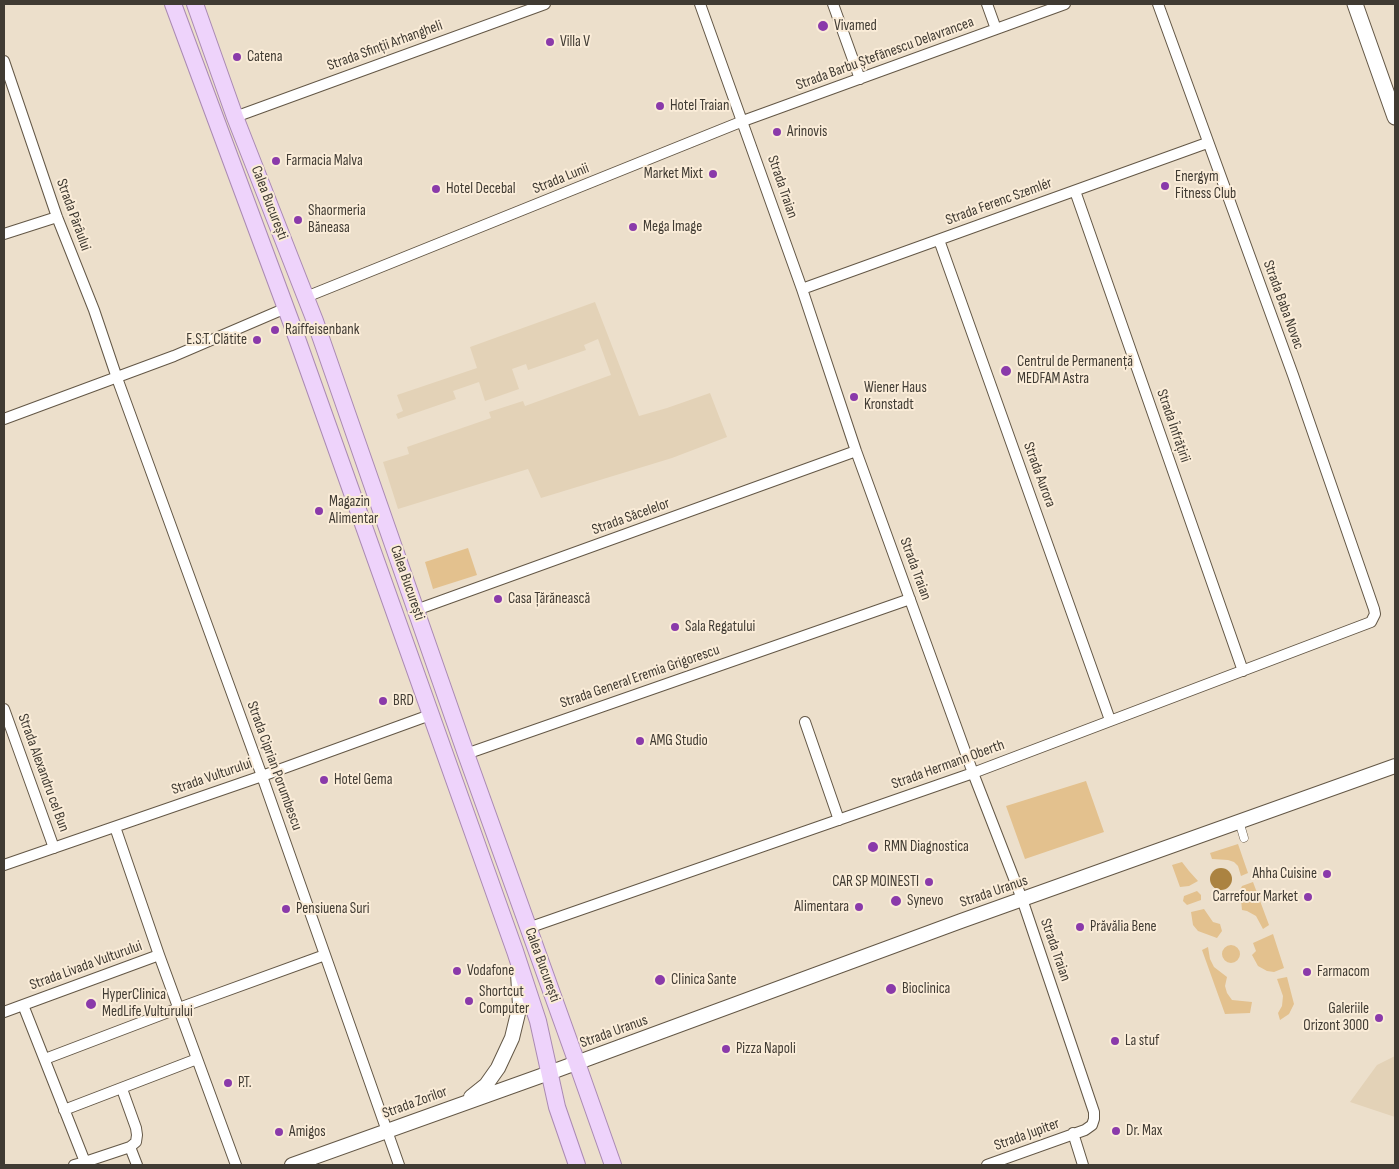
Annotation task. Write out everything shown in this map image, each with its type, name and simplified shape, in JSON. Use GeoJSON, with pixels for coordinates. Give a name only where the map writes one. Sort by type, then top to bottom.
{"type":"FeatureCollection","features":[{"type":"Feature","properties":{"kind":"main road","name":"Calea București"},"geometry":{"type":"LineString","coordinates":[[173,4],[286,308],[515,951],[538,1021],[557,1108],[577,1165]]}},
{"type":"Feature","properties":{"kind":"main road","name":"Calea București"},"geometry":{"type":"LineString","coordinates":[[195,4],[236,117],[306,297],[466,754],[613,1165]]}},
{"type":"Feature","properties":{"kind":"main road"},"geometry":{"type":"LineString","coordinates":[[1355,4],[1395,117]]}},
{"type":"Feature","properties":{"kind":"street","name":"Strada Sfinții Arhangheli"},"geometry":{"type":"LineString","coordinates":[[236,117],[545,4]]}},
{"type":"Feature","properties":{"kind":"street","name":"Strada Traian"},"geometry":{"type":"LineString","coordinates":[[700,4],[802,289],[856,451],[973,773],[1022,899],[1094,1112],[1092,1125],[1085,1130],[1073,1133]]}},
{"type":"Feature","properties":{"kind":"street"},"geometry":{"type":"LineString","coordinates":[[833,4],[860,79]]}},
{"type":"Feature","properties":{"kind":"street"},"geometry":{"type":"LineString","coordinates":[[987,4],[996,29]]}},
{"type":"Feature","properties":{"kind":"street","name":"Strada Barbu Ștefănescu Delavrancea"},"geometry":{"type":"LineString","coordinates":[[743,121],[1065,4]]}},
{"type":"Feature","properties":{"kind":"street","name":"Strada Baba Novac"},"geometry":{"type":"LineString","coordinates":[[1158,4],[1296,385],[1374,610],[1374,619]]}},
{"type":"Feature","properties":{"kind":"street","name":"Strada Pârâului"},"geometry":{"type":"LineString","coordinates":[[4,61],[57,217],[94,310],[117,378]]}},
{"type":"Feature","properties":{"kind":"street","name":"Strada Lunii"},"geometry":{"type":"LineString","coordinates":[[306,297],[743,121]]}},
{"type":"Feature","properties":{"kind":"street","name":"Strada Ferenc Szemlér"},"geometry":{"type":"LineString","coordinates":[[802,289],[1207,143]]}},
{"type":"Feature","properties":{"kind":"street","name":"Strada Înfrățirii"},"geometry":{"type":"LineString","coordinates":[[1075,192],[1243,671]]}},
{"type":"Feature","properties":{"kind":"street"},"geometry":{"type":"LineString","coordinates":[[4,234],[57,217]]}},
{"type":"Feature","properties":{"kind":"street","name":"Strada Aurora"},"geometry":{"type":"LineString","coordinates":[[939,240],[1110,720]]}},
{"type":"Feature","properties":{"kind":"street"},"geometry":{"type":"LineString","coordinates":[[4,419],[174,356],[286,308]]}},
{"type":"Feature","properties":{"kind":"street","name":"Strada Ciprian Porumbescu"},"geometry":{"type":"LineString","coordinates":[[117,378],[262,776],[399,1165]]}},
{"type":"Feature","properties":{"kind":"street","name":"Strada Săcelelor"},"geometry":{"type":"LineString","coordinates":[[416,610],[856,451]]}},
{"type":"Feature","properties":{"kind":"street","name":"Strada General Eremia Grigorescu"},"geometry":{"type":"LineString","coordinates":[[466,754],[910,599]]}},
{"type":"Feature","properties":{"kind":"street","name":"Strada Hermann Oberth"},"geometry":{"type":"LineString","coordinates":[[528,928],[973,773],[1364,626],[1374,619]]}},
{"type":"Feature","properties":{"kind":"street","name":"Strada Alexandru cel Bun"},"geometry":{"type":"LineString","coordinates":[[4,709],[54,848]]}},
{"type":"Feature","properties":{"kind":"street","name":"Strada Vulturului"},"geometry":{"type":"LineString","coordinates":[[4,865],[262,776],[430,715]]}},
{"type":"Feature","properties":{"kind":"street"},"geometry":{"type":"LineString","coordinates":[[805,722],[839,820]]}},
{"type":"Feature","properties":{"kind":"street","name":"Strada Uranus"},"geometry":{"type":"LineString","coordinates":[[549,1073],[1022,899],[1395,766]]}},
{"type":"Feature","properties":{"kind":"street"},"geometry":{"type":"LineString","coordinates":[[1238,821],[1244,838]]}},
{"type":"Feature","properties":{"kind":"street","name":"Strada Livada Vulturului"},"geometry":{"type":"LineString","coordinates":[[115,827],[159,955],[236,1165]]}},
{"type":"Feature","properties":{"kind":"street"},"geometry":{"type":"LineString","coordinates":[[464,1103],[486,1085],[498,1068],[512,1038],[520,1005],[515,951]]}},
{"type":"Feature","properties":{"kind":"street","name":"Strada Livada Vulturului"},"geometry":{"type":"LineString","coordinates":[[4,1012],[159,955]]}},
{"type":"Feature","properties":{"kind":"street"},"geometry":{"type":"LineString","coordinates":[[45,1059],[325,955]]}},
{"type":"Feature","properties":{"kind":"street","name":"Strada Livada Vulturului"},"geometry":{"type":"LineString","coordinates":[[24,1005],[64,1110],[80,1163],[130,1147]]}},
{"type":"Feature","properties":{"kind":"street"},"geometry":{"type":"LineString","coordinates":[[64,1110],[197,1059]]}},
{"type":"Feature","properties":{"kind":"street","name":"Strada Zorilor"},"geometry":{"type":"LineString","coordinates":[[292,1165],[549,1073]]}},
{"type":"Feature","properties":{"kind":"street"},"geometry":{"type":"LineString","coordinates":[[122,1089],[138,1135],[136,1142],[130,1147],[137,1165]]}},
{"type":"Feature","properties":{"kind":"street","name":"Strada Jupiter"},"geometry":{"type":"LineString","coordinates":[[987,1165],[1073,1133],[1083,1165]]}},
{"type":"Feature","properties":{"kind":"shaded area"},"geometry":{"type":"Polygon","coordinates":[[[595,302],[639,416],[710,393],[727,437],[672,458],[541,498],[528,469],[398,509],[383,462],[409,454],[407,447],[491,418],[489,412],[523,401],[525,406],[611,375],[598,339],[584,345],[586,350],[528,370],[526,364],[512,369],[519,389],[485,401],[479,382],[453,391],[456,399],[398,419],[396,414],[403,411],[397,395],[477,368],[470,347],[595,302]]]}},
{"type":"Feature","properties":{"kind":"shaded area"},"geometry":{"type":"Polygon","coordinates":[[[468,548],[477,575],[433,589],[425,562],[468,548]]]}},
{"type":"Feature","properties":{"kind":"shaded area"},"geometry":{"type":"Polygon","coordinates":[[[1086,781],[1104,832],[1025,859],[1006,806],[1086,781]]]}},
{"type":"Feature","properties":{"kind":"shaded area"},"geometry":{"type":"Polygon","coordinates":[[[1238,844],[1248,873],[1241,876],[1238,866],[1234,862],[1212,859],[1210,853],[1238,844]]]}},
{"type":"Feature","properties":{"kind":"shaded area"},"geometry":{"type":"Polygon","coordinates":[[[1182,862],[1198,881],[1189,886],[1180,887],[1172,865],[1182,862]]]}},
{"type":"Feature","properties":{"kind":"shaded area"},"geometry":{"type":"Polygon","coordinates":[[[1221,868],[1229,871],[1232,879],[1229,887],[1221,890],[1213,887],[1210,879],[1213,871],[1221,868]]]}},
{"type":"Feature","properties":{"kind":"shaded area"},"geometry":{"type":"Polygon","coordinates":[[[1253,882],[1269,925],[1263,929],[1256,916],[1242,910],[1240,890],[1242,886],[1253,882]]]}},
{"type":"Feature","properties":{"kind":"shaded area"},"geometry":{"type":"Polygon","coordinates":[[[1197,891],[1201,895],[1201,900],[1187,905],[1183,901],[1184,896],[1197,891]]]}},
{"type":"Feature","properties":{"kind":"shaded area"},"geometry":{"type":"Polygon","coordinates":[[[1204,909],[1213,922],[1220,924],[1222,931],[1217,938],[1198,931],[1193,925],[1191,912],[1204,909]]]}},
{"type":"Feature","properties":{"kind":"shaded area"},"geometry":{"type":"Polygon","coordinates":[[[1273,934],[1284,968],[1274,972],[1267,971],[1258,966],[1252,955],[1256,951],[1253,943],[1273,934]]]}},
{"type":"Feature","properties":{"kind":"shaded area"},"geometry":{"type":"Polygon","coordinates":[[[1227,945],[1235,945],[1240,950],[1238,961],[1227,963],[1222,958],[1222,950],[1227,945]]]}},
{"type":"Feature","properties":{"kind":"shaded area"},"geometry":{"type":"Polygon","coordinates":[[[1208,947],[1210,959],[1214,967],[1227,977],[1225,986],[1227,993],[1232,1000],[1252,1002],[1250,1013],[1225,1014],[1202,950],[1208,947]]]}},
{"type":"Feature","properties":{"kind":"shaded area"},"geometry":{"type":"Polygon","coordinates":[[[1287,977],[1294,1004],[1289,1014],[1280,1020],[1278,1013],[1282,1006],[1283,996],[1277,979],[1287,977]]]}},
{"type":"Feature","properties":{"kind":"shaded area"},"geometry":{"type":"Polygon","coordinates":[[[1395,1056],[1395,1117],[1350,1102],[1377,1065],[1395,1056]]]}},
{"type":"Feature","properties":{"kind":"place","name":"Vivamed"},"geometry":{"type":"Point","coordinates":[823,26]}},
{"type":"Feature","properties":{"kind":"place","name":"Villa V"},"geometry":{"type":"Point","coordinates":[550,42]}},
{"type":"Feature","properties":{"kind":"place","name":"Catena"},"geometry":{"type":"Point","coordinates":[237,57]}},
{"type":"Feature","properties":{"kind":"place","name":"Hotel Traian"},"geometry":{"type":"Point","coordinates":[660,106]}},
{"type":"Feature","properties":{"kind":"place","name":"Arinovis"},"geometry":{"type":"Point","coordinates":[777,132]}},
{"type":"Feature","properties":{"kind":"place","name":"Farmacia Malva"},"geometry":{"type":"Point","coordinates":[276,161]}},
{"type":"Feature","properties":{"kind":"place","name":"Market Mixt"},"geometry":{"type":"Point","coordinates":[713,174]}},
{"type":"Feature","properties":{"kind":"place","name":"Energym Fitness Club"},"geometry":{"type":"Point","coordinates":[1165,186]}},
{"type":"Feature","properties":{"kind":"place","name":"Hotel Decebal"},"geometry":{"type":"Point","coordinates":[436,189]}},
{"type":"Feature","properties":{"kind":"place","name":"Shaormeria Băneasa"},"geometry":{"type":"Point","coordinates":[298,220]}},
{"type":"Feature","properties":{"kind":"place","name":"Mega Image"},"geometry":{"type":"Point","coordinates":[633,227]}},
{"type":"Feature","properties":{"kind":"place","name":"Raiffeisenbank"},"geometry":{"type":"Point","coordinates":[275,330]}},
{"type":"Feature","properties":{"kind":"place","name":"E.S.T. Clătite"},"geometry":{"type":"Point","coordinates":[257,340]}},
{"type":"Feature","properties":{"kind":"place","name":"Centrul de Permanență MEDFAM Astra"},"geometry":{"type":"Point","coordinates":[1006,371]}},
{"type":"Feature","properties":{"kind":"place","name":"Wiener Haus Kronstadt"},"geometry":{"type":"Point","coordinates":[854,397]}},
{"type":"Feature","properties":{"kind":"place","name":"Magazin Alimentar"},"geometry":{"type":"Point","coordinates":[319,511]}},
{"type":"Feature","properties":{"kind":"place","name":"Casa Țărănească"},"geometry":{"type":"Point","coordinates":[498,599]}},
{"type":"Feature","properties":{"kind":"place","name":"Sala Regatului"},"geometry":{"type":"Point","coordinates":[675,627]}},
{"type":"Feature","properties":{"kind":"place","name":"BRD"},"geometry":{"type":"Point","coordinates":[383,701]}},
{"type":"Feature","properties":{"kind":"place","name":"AMG Studio"},"geometry":{"type":"Point","coordinates":[640,741]}},
{"type":"Feature","properties":{"kind":"place","name":"Hotel Gema"},"geometry":{"type":"Point","coordinates":[324,780]}},
{"type":"Feature","properties":{"kind":"place","name":"RMN Diagnostica"},"geometry":{"type":"Point","coordinates":[873,847]}},
{"type":"Feature","properties":{"kind":"place","name":"Ahha Cuisine"},"geometry":{"type":"Point","coordinates":[1327,874]}},
{"type":"Feature","properties":{"kind":"place","name":"CAR SP MOINESTI"},"geometry":{"type":"Point","coordinates":[929,882]}},
{"type":"Feature","properties":{"kind":"place","name":"Carrefour Market"},"geometry":{"type":"Point","coordinates":[1308,897]}},
{"type":"Feature","properties":{"kind":"place","name":"Synevo"},"geometry":{"type":"Point","coordinates":[896,901]}},
{"type":"Feature","properties":{"kind":"place","name":"Alimentara"},"geometry":{"type":"Point","coordinates":[859,907]}},
{"type":"Feature","properties":{"kind":"place","name":"Pensiuena Suri"},"geometry":{"type":"Point","coordinates":[286,909]}},
{"type":"Feature","properties":{"kind":"place","name":"Prăvălia Bene"},"geometry":{"type":"Point","coordinates":[1080,927]}},
{"type":"Feature","properties":{"kind":"place","name":"Vodafone"},"geometry":{"type":"Point","coordinates":[457,971]}},
{"type":"Feature","properties":{"kind":"place","name":"Farmacom"},"geometry":{"type":"Point","coordinates":[1307,972]}},
{"type":"Feature","properties":{"kind":"place","name":"Clinica Sante"},"geometry":{"type":"Point","coordinates":[660,980]}},
{"type":"Feature","properties":{"kind":"place","name":"Bioclinica"},"geometry":{"type":"Point","coordinates":[891,989]}},
{"type":"Feature","properties":{"kind":"place","name":"Shortcut Computer"},"geometry":{"type":"Point","coordinates":[469,1001]}},
{"type":"Feature","properties":{"kind":"place","name":"HyperClinica MedLife Vulturului"},"geometry":{"type":"Point","coordinates":[91,1004]}},
{"type":"Feature","properties":{"kind":"place","name":"Galeriile Orizont 3000"},"geometry":{"type":"Point","coordinates":[1379,1018]}},
{"type":"Feature","properties":{"kind":"place","name":"La stuf"},"geometry":{"type":"Point","coordinates":[1115,1041]}},
{"type":"Feature","properties":{"kind":"place","name":"Pizza Napoli"},"geometry":{"type":"Point","coordinates":[726,1049]}},
{"type":"Feature","properties":{"kind":"place","name":"P.T."},"geometry":{"type":"Point","coordinates":[228,1083]}},
{"type":"Feature","properties":{"kind":"place","name":"Dr. Max"},"geometry":{"type":"Point","coordinates":[1116,1131]}},
{"type":"Feature","properties":{"kind":"place","name":"Amigos"},"geometry":{"type":"Point","coordinates":[279,1132]}}]}
